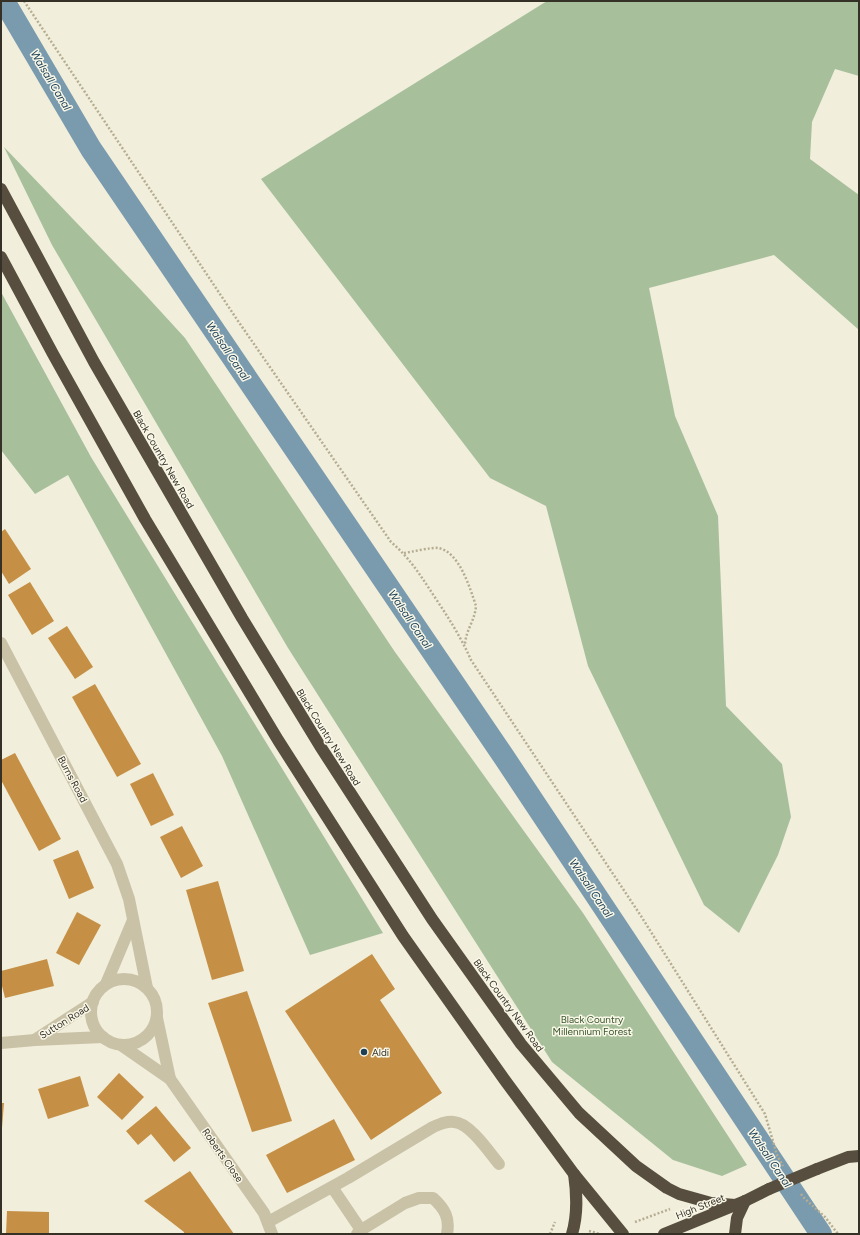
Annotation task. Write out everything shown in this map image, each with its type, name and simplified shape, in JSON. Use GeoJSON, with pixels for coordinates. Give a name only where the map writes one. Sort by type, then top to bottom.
{"type":"FeatureCollection","features":[{"type":"Feature","properties":{"kind":"highway","name":"Black Country New Road"},"geometry":{"type":"LineString","coordinates":[[1,189],[94,362],[242,618],[320,746],[423,905],[521,1044],[579,1113],[636,1166],[667,1188],[679,1194],[711,1203],[740,1203]]}},
{"type":"Feature","properties":{"kind":"highway"},"geometry":{"type":"LineString","coordinates":[[1,258],[145,519],[278,740],[403,936],[504,1079],[574,1174],[623,1234]]}},
{"type":"Feature","properties":{"kind":"highway","name":"High Street"},"geometry":{"type":"LineString","coordinates":[[664,1234],[817,1169],[848,1157],[859,1156]]}},
{"type":"Feature","properties":{"kind":"highway"},"geometry":{"type":"LineString","coordinates":[[572,1234],[576,1218],[577,1196],[574,1174]]}},
{"type":"Feature","properties":{"kind":"highway"},"geometry":{"type":"LineString","coordinates":[[735,1234],[740,1203]]}},
{"type":"Feature","properties":{"kind":"street","name":"Burns Road"},"geometry":{"type":"LineString","coordinates":[[1,642],[117,864],[130,899],[147,988]]}},
{"type":"Feature","properties":{"kind":"street"},"geometry":{"type":"LineString","coordinates":[[106,984],[133,920]]}},
{"type":"Feature","properties":{"kind":"street"},"geometry":{"type":"LineString","coordinates":[[126,979],[137,981],[147,988],[153,996],[157,1007],[157,1018],[152,1030],[144,1038],[133,1044],[121,1045],[111,1042],[103,1037],[95,1028],[92,1015],[93,1002],[98,992],[106,984],[115,980],[126,979]]}},
{"type":"Feature","properties":{"kind":"street","name":"Sutton Road"},"geometry":{"type":"LineString","coordinates":[[34,1040],[93,1002]]}},
{"type":"Feature","properties":{"kind":"street","name":"Roberts Close"},"geometry":{"type":"LineString","coordinates":[[157,1018],[170,1079]]}},
{"type":"Feature","properties":{"kind":"street","name":"Sutton Road"},"geometry":{"type":"LineString","coordinates":[[1,1044],[34,1040],[103,1037]]}},
{"type":"Feature","properties":{"kind":"street","name":"Roberts Close"},"geometry":{"type":"LineString","coordinates":[[121,1045],[170,1079],[264,1213],[272,1234]]}},
{"type":"Feature","properties":{"kind":"street"},"geometry":{"type":"LineString","coordinates":[[268,1222],[433,1127],[443,1123],[455,1122],[471,1130],[499,1164]]}},
{"type":"Feature","properties":{"kind":"street"},"geometry":{"type":"LineString","coordinates":[[332,1186],[359,1232],[405,1204],[419,1198],[433,1198],[442,1206],[449,1224],[447,1234]]}},
{"type":"Feature","properties":{"kind":"path"},"geometry":{"type":"LineString","coordinates":[[24,1],[238,321],[391,542],[404,553],[453,624],[471,660],[640,916],[765,1114],[777,1155],[784,1167]]}},
{"type":"Feature","properties":{"kind":"path"},"geometry":{"type":"LineString","coordinates":[[404,553],[438,548],[449,552],[456,559],[476,606],[475,614],[466,635],[465,646]]}},
{"type":"Feature","properties":{"kind":"path"},"geometry":{"type":"LineString","coordinates":[[799,1192],[803,1198],[825,1217],[838,1234]]}},
{"type":"Feature","properties":{"kind":"path"},"geometry":{"type":"LineString","coordinates":[[633,1223],[672,1208]]}},
{"type":"Feature","properties":{"kind":"path"},"geometry":{"type":"LineString","coordinates":[[550,1234],[555,1222]]}},
{"type":"Feature","properties":{"kind":"path"},"geometry":{"type":"LineString","coordinates":[[589,1231],[600,1234]]}},
{"type":"Feature","properties":{"kind":"green space"},"geometry":{"type":"Polygon","coordinates":[[[547,1],[859,1],[859,76],[835,69],[812,122],[810,159],[859,195],[859,330],[774,255],[649,288],[675,416],[718,516],[726,706],[782,764],[791,817],[778,855],[739,933],[704,905],[588,666],[546,506],[490,478],[261,179],[547,1]]]}},
{"type":"Feature","properties":{"kind":"green space","name":"Black Country Millennium Forest"},"geometry":{"type":"Polygon","coordinates":[[[4,147],[185,338],[395,652],[583,913],[747,1165],[722,1176],[673,1160],[552,1062],[288,648],[52,245],[4,147]]]}},
{"type":"Feature","properties":{"kind":"green space"},"geometry":{"type":"Polygon","coordinates":[[[1,292],[91,457],[383,933],[310,955],[222,756],[68,475],[35,494],[1,450],[1,292]]]}},
{"type":"Feature","properties":{"kind":"building"},"geometry":{"type":"Polygon","coordinates":[[[5,529],[31,569],[9,584],[1,571],[1,532],[5,529]]]}},
{"type":"Feature","properties":{"kind":"building"},"geometry":{"type":"Polygon","coordinates":[[[30,582],[54,621],[32,635],[8,595],[30,582]]]}},
{"type":"Feature","properties":{"kind":"building"},"geometry":{"type":"Polygon","coordinates":[[[67,626],[93,667],[75,679],[48,638],[67,626]]]}},
{"type":"Feature","properties":{"kind":"building"},"geometry":{"type":"Polygon","coordinates":[[[95,684],[141,764],[117,777],[72,697],[95,684]]]}},
{"type":"Feature","properties":{"kind":"building"},"geometry":{"type":"Polygon","coordinates":[[[15,753],[61,839],[39,851],[1,780],[1,760],[15,753]]]}},
{"type":"Feature","properties":{"kind":"building"},"geometry":{"type":"Polygon","coordinates":[[[153,773],[174,815],[151,826],[130,784],[153,773]]]}},
{"type":"Feature","properties":{"kind":"building"},"geometry":{"type":"Polygon","coordinates":[[[182,826],[203,866],[181,878],[160,837],[182,826]]]}},
{"type":"Feature","properties":{"kind":"building"},"geometry":{"type":"Polygon","coordinates":[[[78,850],[94,888],[69,899],[53,860],[78,850]]]}},
{"type":"Feature","properties":{"kind":"building"},"geometry":{"type":"Polygon","coordinates":[[[218,881],[244,971],[212,980],[186,890],[218,881]]]}},
{"type":"Feature","properties":{"kind":"building"},"geometry":{"type":"Polygon","coordinates":[[[77,912],[101,925],[79,965],[56,953],[77,912]]]}},
{"type":"Feature","properties":{"kind":"building","name":"Aldi"},"geometry":{"type":"Polygon","coordinates":[[[372,954],[395,989],[380,1000],[442,1093],[371,1140],[285,1011],[372,954]]]}},
{"type":"Feature","properties":{"kind":"building"},"geometry":{"type":"Polygon","coordinates":[[[47,959],[54,986],[5,998],[1,982],[1,971],[47,959]]]}},
{"type":"Feature","properties":{"kind":"building"},"geometry":{"type":"Polygon","coordinates":[[[247,991],[292,1121],[252,1132],[208,1003],[247,991]]]}},
{"type":"Feature","properties":{"kind":"building"},"geometry":{"type":"Polygon","coordinates":[[[119,1073],[144,1097],[122,1120],[97,1097],[119,1073]]]}},
{"type":"Feature","properties":{"kind":"building"},"geometry":{"type":"Polygon","coordinates":[[[80,1076],[89,1106],[48,1119],[38,1089],[80,1076]]]}},
{"type":"Feature","properties":{"kind":"building"},"geometry":{"type":"Polygon","coordinates":[[[1,1103],[4,1103],[2,1128],[1,1128],[1,1103]]]}},
{"type":"Feature","properties":{"kind":"building"},"geometry":{"type":"Polygon","coordinates":[[[156,1106],[191,1148],[174,1162],[151,1134],[138,1145],[126,1131],[156,1106]]]}},
{"type":"Feature","properties":{"kind":"building"},"geometry":{"type":"Polygon","coordinates":[[[334,1119],[355,1160],[287,1193],[266,1155],[334,1119]]]}},
{"type":"Feature","properties":{"kind":"building"},"geometry":{"type":"Polygon","coordinates":[[[190,1171],[234,1234],[184,1234],[184,1232],[144,1201],[190,1171]]]}},
{"type":"Feature","properties":{"kind":"building"},"geometry":{"type":"Polygon","coordinates":[[[7,1211],[49,1212],[49,1234],[6,1234],[7,1211]]]}},
{"type":"Feature","properties":{"kind":"waterway","name":"Walsall Canal"},"geometry":{"type":"LineString","coordinates":[[4,1],[91,149],[504,757],[821,1234]]}},
{"type":"Feature","properties":{"kind":"place","name":"Aldi"},"geometry":{"type":"Point","coordinates":[364,1052]}}]}
